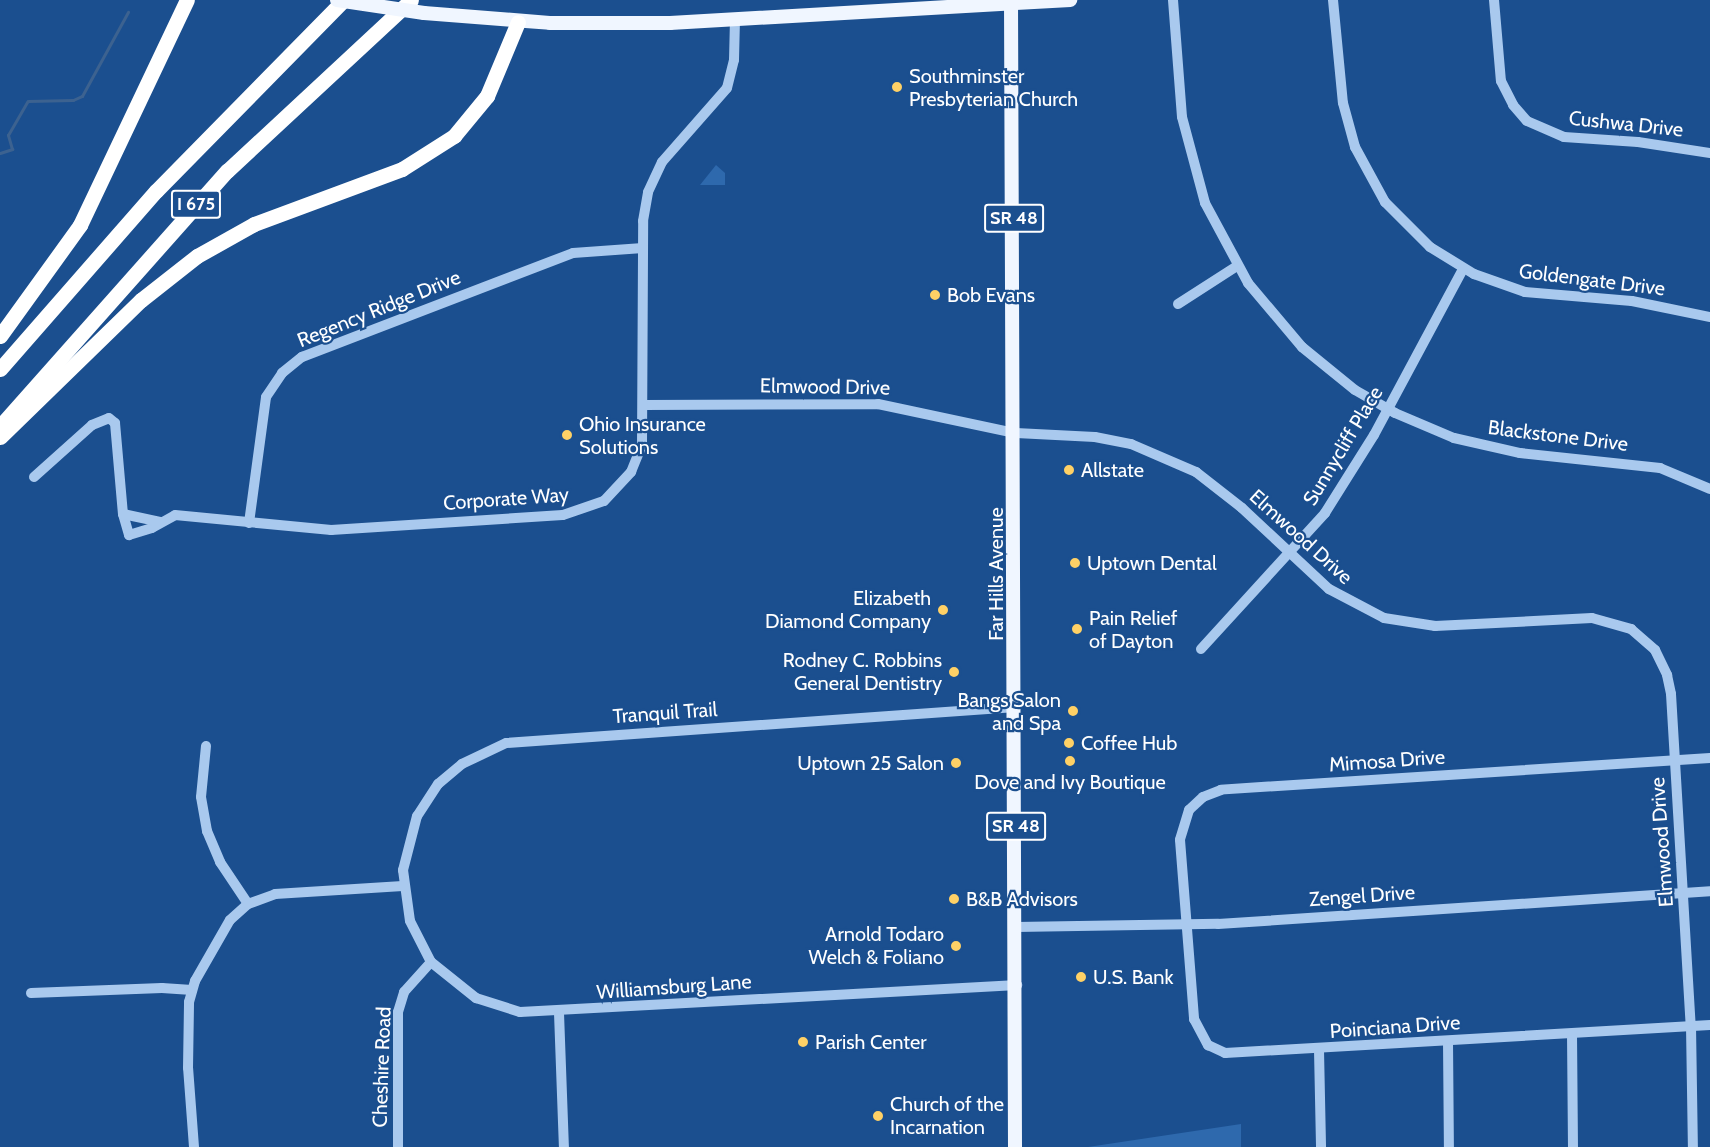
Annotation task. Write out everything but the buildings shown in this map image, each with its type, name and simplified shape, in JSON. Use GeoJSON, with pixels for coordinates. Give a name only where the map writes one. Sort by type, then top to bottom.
{"type":"FeatureCollection","features":[{"type":"Feature","properties":{"kind":"highway"},"geometry":{"type":"LineString","coordinates":[[0,336],[80,225],[187,0]]}},
{"type":"Feature","properties":{"kind":"highway","name":"I 675"},"geometry":{"type":"LineString","coordinates":[[0,369],[156,191],[344,0]]}},
{"type":"Feature","properties":{"kind":"highway","name":"I 675"},"geometry":{"type":"LineString","coordinates":[[0,426],[227,171],[411,0]]}},
{"type":"Feature","properties":{"kind":"highway"},"geometry":{"type":"LineString","coordinates":[[0,437],[141,300],[197,256],[254,224],[402,169],[454,136],[487,96],[518,21]]}},
{"type":"Feature","properties":{"kind":"main road"},"geometry":{"type":"LineString","coordinates":[[337,0],[424,13],[518,21],[630,24],[1070,0]]}},
{"type":"Feature","properties":{"kind":"main road","name":"Far Hills Avenue"},"geometry":{"type":"LineString","coordinates":[[1011,2],[1017,927],[1015,1147]]}},
{"type":"Feature","properties":{"kind":"street","name":"Blackstone Drive"},"geometry":{"type":"LineString","coordinates":[[1173,0],[1179,95],[1188,147],[1206,203],[1237,266],[1269,311],[1302,347],[1336,376],[1387,409],[1427,428],[1494,449],[1628,462],[1660,468],[1710,489]]}},
{"type":"Feature","properties":{"kind":"street","name":"Goldengate Drive"},"geometry":{"type":"LineString","coordinates":[[1333,0],[1344,108],[1363,165],[1397,217],[1430,247],[1463,268],[1525,292],[1639,302],[1710,317]]}},
{"type":"Feature","properties":{"kind":"street","name":"Cushwa Drive"},"geometry":{"type":"LineString","coordinates":[[1494,0],[1502,81],[1513,105],[1527,120],[1564,137],[1638,142],[1710,153]]}},
{"type":"Feature","properties":{"kind":"street","name":"Corporate Way"},"geometry":{"type":"LineString","coordinates":[[161,522],[175,515],[332,530],[576,512],[604,501],[632,472],[642,445],[645,204],[654,177],[727,88],[734,60],[735,20]]}},
{"type":"Feature","properties":{"kind":"street","name":"Regency Ridge Drive"},"geometry":{"type":"LineString","coordinates":[[249,523],[263,406],[270,388],[296,361],[573,253],[643,248]]}},
{"type":"Feature","properties":{"kind":"street"},"geometry":{"type":"LineString","coordinates":[[1178,304],[1237,266]]}},
{"type":"Feature","properties":{"kind":"street","name":"Sunnycliff Place"},"geometry":{"type":"LineString","coordinates":[[1201,649],[1325,513],[1352,474],[1463,268]]}},
{"type":"Feature","properties":{"kind":"street","name":"Elmwood Drive"},"geometry":{"type":"LineString","coordinates":[[644,405],[878,404],[1014,434],[1095,437],[1162,454],[1215,485],[1345,600],[1400,623],[1463,626],[1582,618],[1607,620],[1631,629],[1655,650],[1667,675],[1675,760],[1692,1026],[1693,1147]]}},
{"type":"Feature","properties":{"kind":"street"},"geometry":{"type":"LineString","coordinates":[[34,477],[92,425],[109,418],[115,423],[123,514],[129,535],[161,522]]}},
{"type":"Feature","properties":{"kind":"street"},"geometry":{"type":"LineString","coordinates":[[123,514],[161,522]]}},
{"type":"Feature","properties":{"kind":"street","name":"Tranquil Trail"},"geometry":{"type":"LineString","coordinates":[[403,886],[410,835],[428,798],[462,764],[506,743],[1016,707]]}},
{"type":"Feature","properties":{"kind":"street"},"geometry":{"type":"LineString","coordinates":[[206,746],[201,797],[207,831],[220,862],[248,904]]}},
{"type":"Feature","properties":{"kind":"street","name":"Mimosa Drive"},"geometry":{"type":"LineString","coordinates":[[1186,925],[1181,827],[1189,810],[1212,793],[1710,758]]}},
{"type":"Feature","properties":{"kind":"street"},"geometry":{"type":"LineString","coordinates":[[194,1147],[188,1068],[192,990],[231,920],[248,904],[275,894],[403,886]]}},
{"type":"Feature","properties":{"kind":"street","name":"Williamsburg Lane"},"geometry":{"type":"LineString","coordinates":[[403,886],[412,928],[431,962],[456,986],[488,1004],[520,1012],[559,1013],[1017,985]]}},
{"type":"Feature","properties":{"kind":"street","name":"Zengel Drive"},"geometry":{"type":"LineString","coordinates":[[1017,927],[1186,925],[1710,891]]}},
{"type":"Feature","properties":{"kind":"street","name":"Poinciana Drive"},"geometry":{"type":"LineString","coordinates":[[1186,925],[1194,1019],[1208,1045],[1232,1055],[1710,1025]]}},
{"type":"Feature","properties":{"kind":"street","name":"Cheshire Road"},"geometry":{"type":"LineString","coordinates":[[398,1147],[398,1012],[404,992],[431,962]]}},
{"type":"Feature","properties":{"kind":"street"},"geometry":{"type":"LineString","coordinates":[[31,993],[162,988],[192,990]]}},
{"type":"Feature","properties":{"kind":"street"},"geometry":{"type":"LineString","coordinates":[[559,1013],[564,1147]]}},
{"type":"Feature","properties":{"kind":"street"},"geometry":{"type":"LineString","coordinates":[[1572,1034],[1573,1147]]}},
{"type":"Feature","properties":{"kind":"street"},"geometry":{"type":"LineString","coordinates":[[1448,1042],[1449,1147]]}},
{"type":"Feature","properties":{"kind":"street"},"geometry":{"type":"LineString","coordinates":[[1318,1050],[1321,1147]]}},
{"type":"Feature","properties":{"kind":"shaded area"},"geometry":{"type":"Polygon","coordinates":[[[716,165],[725,173],[725,185],[700,185],[716,165]]]}},
{"type":"Feature","properties":{"kind":"shaded area"},"geometry":{"type":"Polygon","coordinates":[[[1241,1124],[1241,1147],[1088,1147],[1241,1124]]]}},
{"type":"Feature","properties":{"kind":"waterway"},"geometry":{"type":"LineString","coordinates":[[0,153],[12,149],[8,135],[28,101],[73,100],[82,96],[128,12]]}},
{"type":"Feature","properties":{"kind":"place","name":"Southminster Presbyterian Church"},"geometry":{"type":"Point","coordinates":[897,87]}},
{"type":"Feature","properties":{"kind":"place","name":"Bob Evans"},"geometry":{"type":"Point","coordinates":[935,295]}},
{"type":"Feature","properties":{"kind":"place","name":"Ohio Insurance Solutions"},"geometry":{"type":"Point","coordinates":[567,435]}},
{"type":"Feature","properties":{"kind":"place","name":"Allstate"},"geometry":{"type":"Point","coordinates":[1069,470]}},
{"type":"Feature","properties":{"kind":"place","name":"Uptown Dental"},"geometry":{"type":"Point","coordinates":[1075,563]}},
{"type":"Feature","properties":{"kind":"place","name":"Elizabeth Diamond Company"},"geometry":{"type":"Point","coordinates":[943,610]}},
{"type":"Feature","properties":{"kind":"place","name":"Pain Relief of Dayton"},"geometry":{"type":"Point","coordinates":[1077,629]}},
{"type":"Feature","properties":{"kind":"place","name":"Rodney C. Robbins General Dentistry"},"geometry":{"type":"Point","coordinates":[954,672]}},
{"type":"Feature","properties":{"kind":"place","name":"Bangs Salon and Spa"},"geometry":{"type":"Point","coordinates":[1073,711]}},
{"type":"Feature","properties":{"kind":"place","name":"Coffee Hub"},"geometry":{"type":"Point","coordinates":[1069,743]}},
{"type":"Feature","properties":{"kind":"place","name":"Dove and Ivy Boutique"},"geometry":{"type":"Point","coordinates":[1070,761]}},
{"type":"Feature","properties":{"kind":"place","name":"Uptown 25 Salon"},"geometry":{"type":"Point","coordinates":[956,763]}},
{"type":"Feature","properties":{"kind":"place","name":"B&B Advisors"},"geometry":{"type":"Point","coordinates":[954,899]}},
{"type":"Feature","properties":{"kind":"place","name":"Arnold Todaro Welch & Foliano"},"geometry":{"type":"Point","coordinates":[956,946]}},
{"type":"Feature","properties":{"kind":"place","name":"U.S. Bank"},"geometry":{"type":"Point","coordinates":[1081,977]}},
{"type":"Feature","properties":{"kind":"place","name":"Parish Center"},"geometry":{"type":"Point","coordinates":[803,1042]}},
{"type":"Feature","properties":{"kind":"place","name":"Church of the Incarnation"},"geometry":{"type":"Point","coordinates":[878,1116]}}]}
